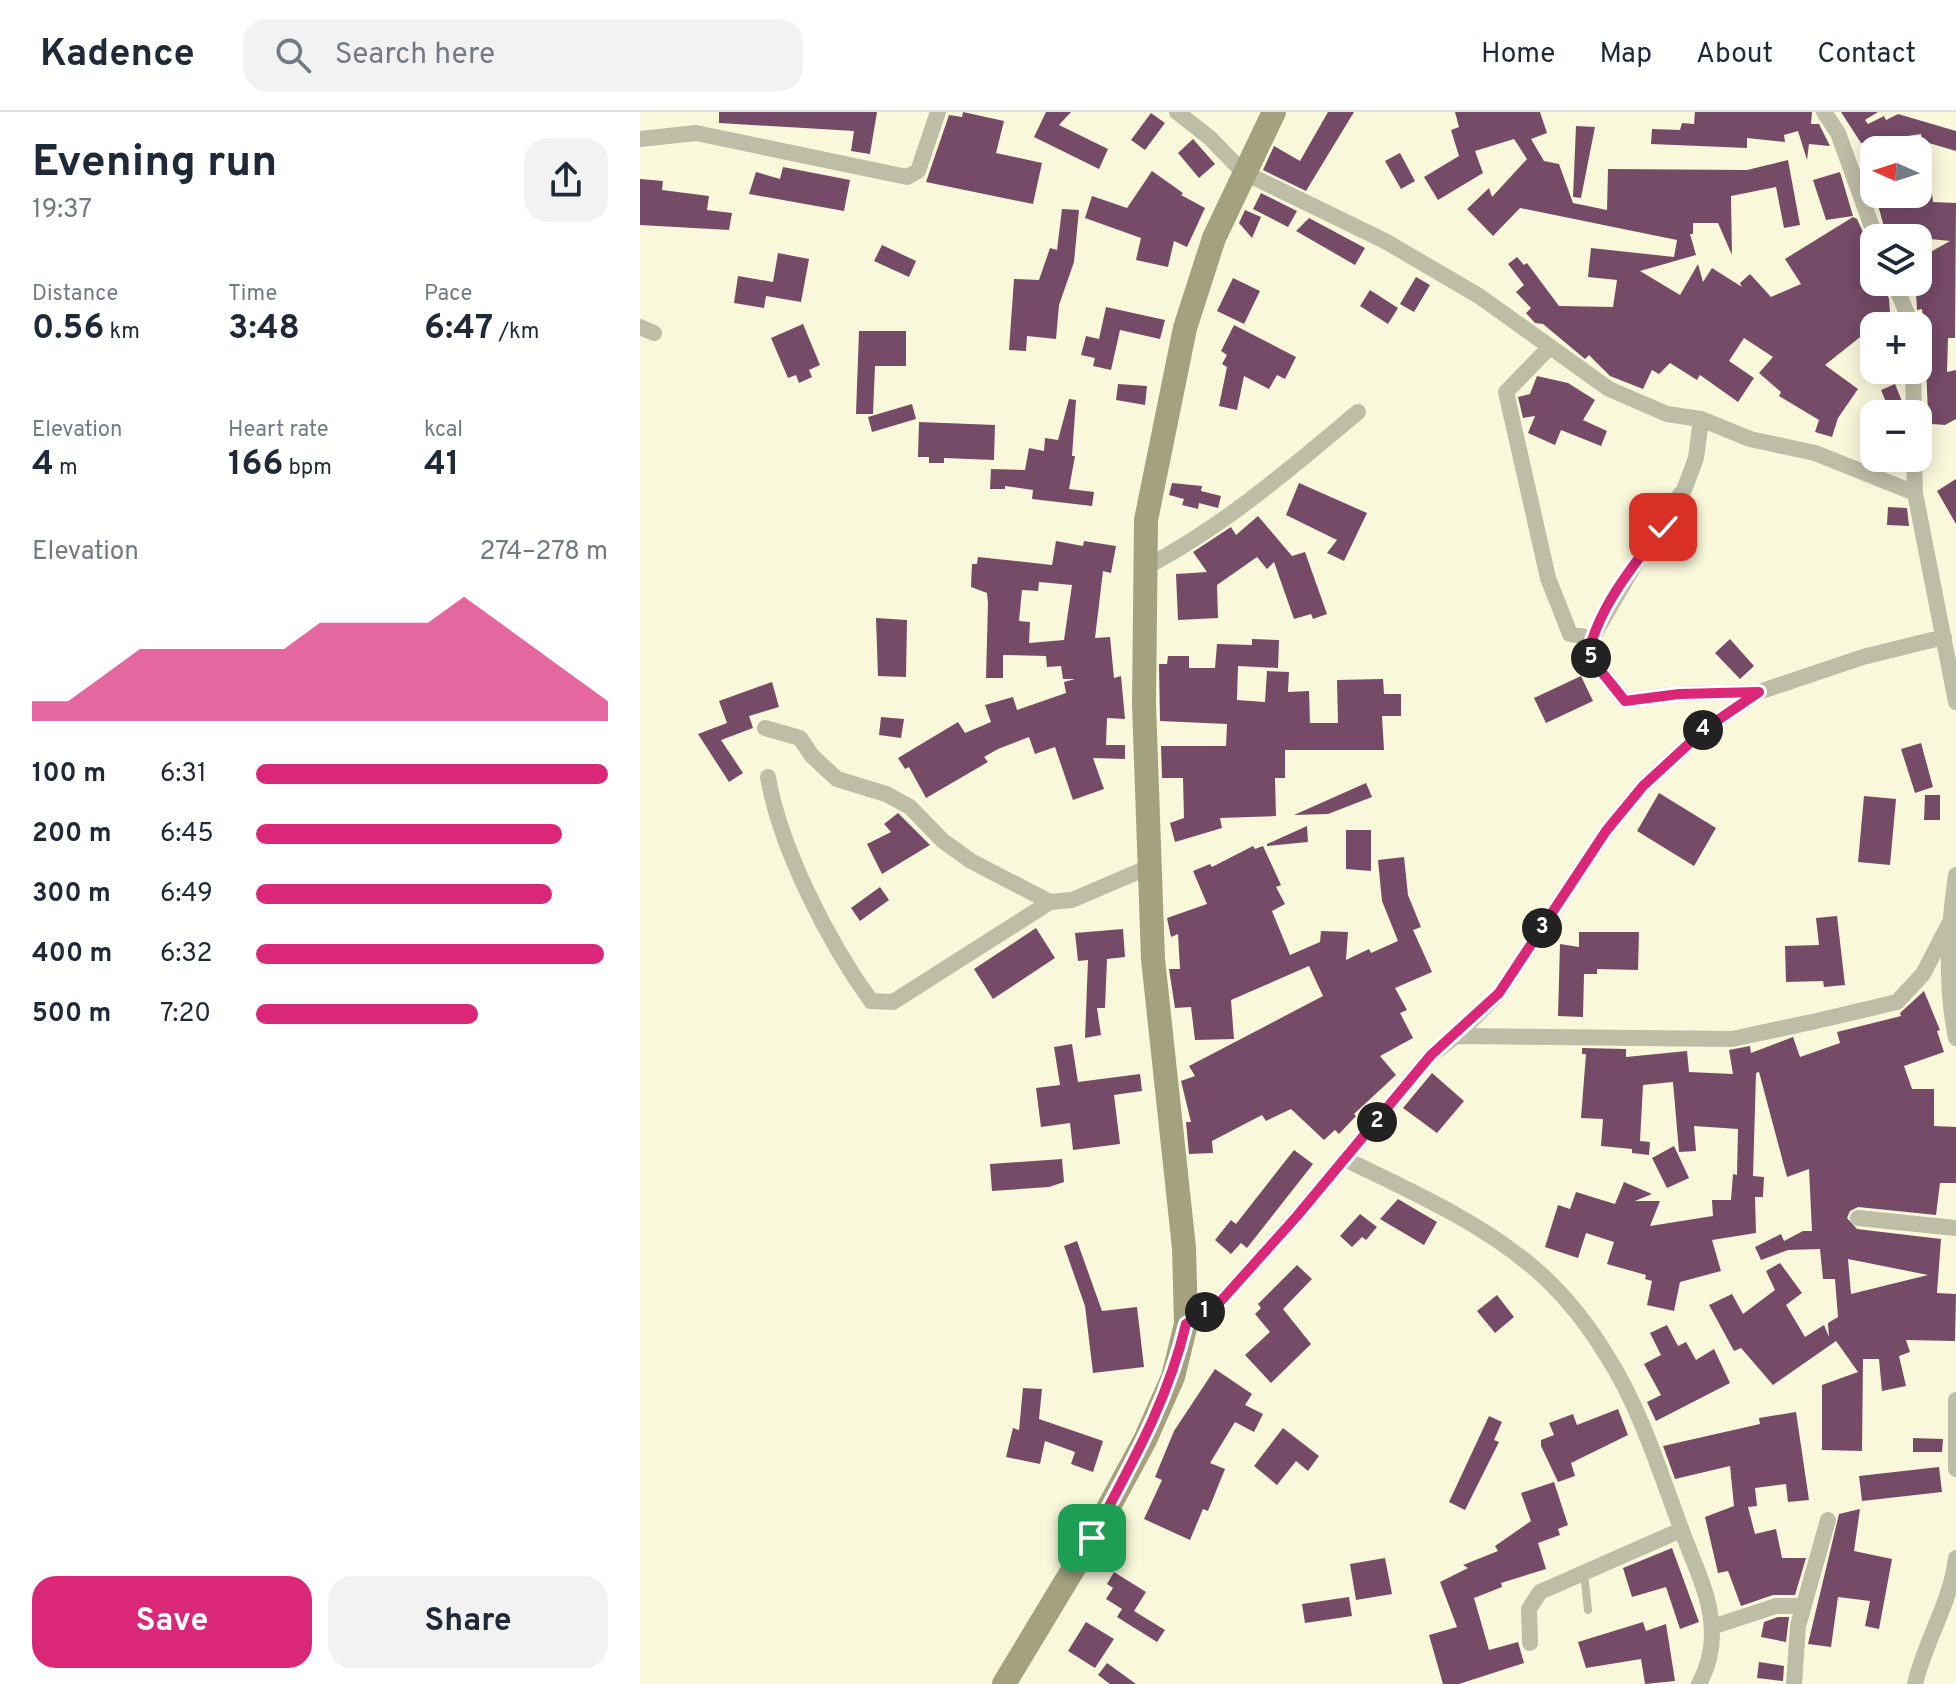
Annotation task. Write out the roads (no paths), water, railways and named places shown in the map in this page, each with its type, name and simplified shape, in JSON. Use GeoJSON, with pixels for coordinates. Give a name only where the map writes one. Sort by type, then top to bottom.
{"type":"FeatureCollection","features":[{"type":"Feature","properties":{"kind":"main road"},"geometry":{"type":"LineString","coordinates":[[1004,1684],[1092,1538],[1145,1440],[1173,1377],[1186,1324],[1184,1248],[1153,959],[1144,568],[1149,504],[1185,328],[1214,238],[1274,112]]}},
{"type":"Feature","properties":{"kind":"street"},"geometry":{"type":"LineString","coordinates":[[640,139],[696,133],[907,177],[918,171],[938,112]]}},
{"type":"Feature","properties":{"kind":"street"},"geometry":{"type":"LineString","coordinates":[[1177,112],[1243,172],[1385,241],[1479,296],[1548,349],[1609,389],[1667,414],[1701,419],[1750,439],[1843,463],[1915,493]]}},
{"type":"Feature","properties":{"kind":"street"},"geometry":{"type":"LineString","coordinates":[[1824,112],[1838,133],[1871,224]]}},
{"type":"Feature","properties":{"kind":"street"},"geometry":{"type":"LineString","coordinates":[[1548,349],[1506,392],[1548,578],[1560,613],[1570,634],[1592,638]]}},
{"type":"Feature","properties":{"kind":"street"},"geometry":{"type":"LineString","coordinates":[[1144,568],[1184,547],[1255,499],[1358,412]]}},
{"type":"Feature","properties":{"kind":"street"},"geometry":{"type":"LineString","coordinates":[[1701,419],[1696,458],[1684,490],[1667,511],[1663,527],[1638,559],[1592,638],[1588,655],[1625,701],[1679,694],[1759,692]]}},
{"type":"Feature","properties":{"kind":"street"},"geometry":{"type":"LineString","coordinates":[[1914,472],[1915,493],[1956,702]]}},
{"type":"Feature","properties":{"kind":"street"},"geometry":{"type":"LineString","coordinates":[[1186,1324],[1219,1303],[1431,1055],[1456,1036],[1499,993],[1606,831],[1643,786],[1706,728],[1759,692],[1863,657],[1944,637]]}},
{"type":"Feature","properties":{"kind":"street"},"geometry":{"type":"LineString","coordinates":[[765,728],[800,738],[812,756],[837,779],[886,794],[910,807],[943,841],[971,861],[1050,902]]}},
{"type":"Feature","properties":{"kind":"street"},"geometry":{"type":"LineString","coordinates":[[768,777],[775,817],[794,859],[850,973],[871,1001],[893,1002],[1050,902],[1072,900],[1149,867]]}},
{"type":"Feature","properties":{"kind":"street"},"geometry":{"type":"LineString","coordinates":[[1956,875],[1949,924],[1949,1004],[1956,1038]]}},
{"type":"Feature","properties":{"kind":"street"},"geometry":{"type":"LineString","coordinates":[[1456,1036],[1732,1039],[1812,1022],[1897,1002],[1923,974],[1949,924]]}},
{"type":"Feature","properties":{"kind":"street"},"geometry":{"type":"LineString","coordinates":[[1345,1159],[1475,1226],[1533,1268],[1579,1313],[1609,1359],[1657,1462],[1681,1530],[1712,1627],[1711,1658],[1699,1684]]}},
{"type":"Feature","properties":{"kind":"street"},"geometry":{"type":"LineString","coordinates":[[1858,1218],[1956,1228]]}},
{"type":"Feature","properties":{"kind":"street"},"geometry":{"type":"LineString","coordinates":[[1956,1400],[1956,1469]]}},
{"type":"Feature","properties":{"kind":"street"},"geometry":{"type":"LineString","coordinates":[[1794,1684],[1803,1606],[1828,1520]]}},
{"type":"Feature","properties":{"kind":"street"},"geometry":{"type":"LineString","coordinates":[[1530,1643],[1529,1609],[1540,1592],[1681,1530]]}},
{"type":"Feature","properties":{"kind":"street"},"geometry":{"type":"LineString","coordinates":[[1915,1684],[1922,1656],[1954,1573],[1956,1558]]}},
{"type":"Feature","properties":{"kind":"street"},"geometry":{"type":"LineString","coordinates":[[1712,1627],[1776,1606],[1803,1606]]}},
{"type":"Feature","properties":{"kind":"lane"},"geometry":{"type":"LineString","coordinates":[[1584,1573],[1588,1610]]}}]}
